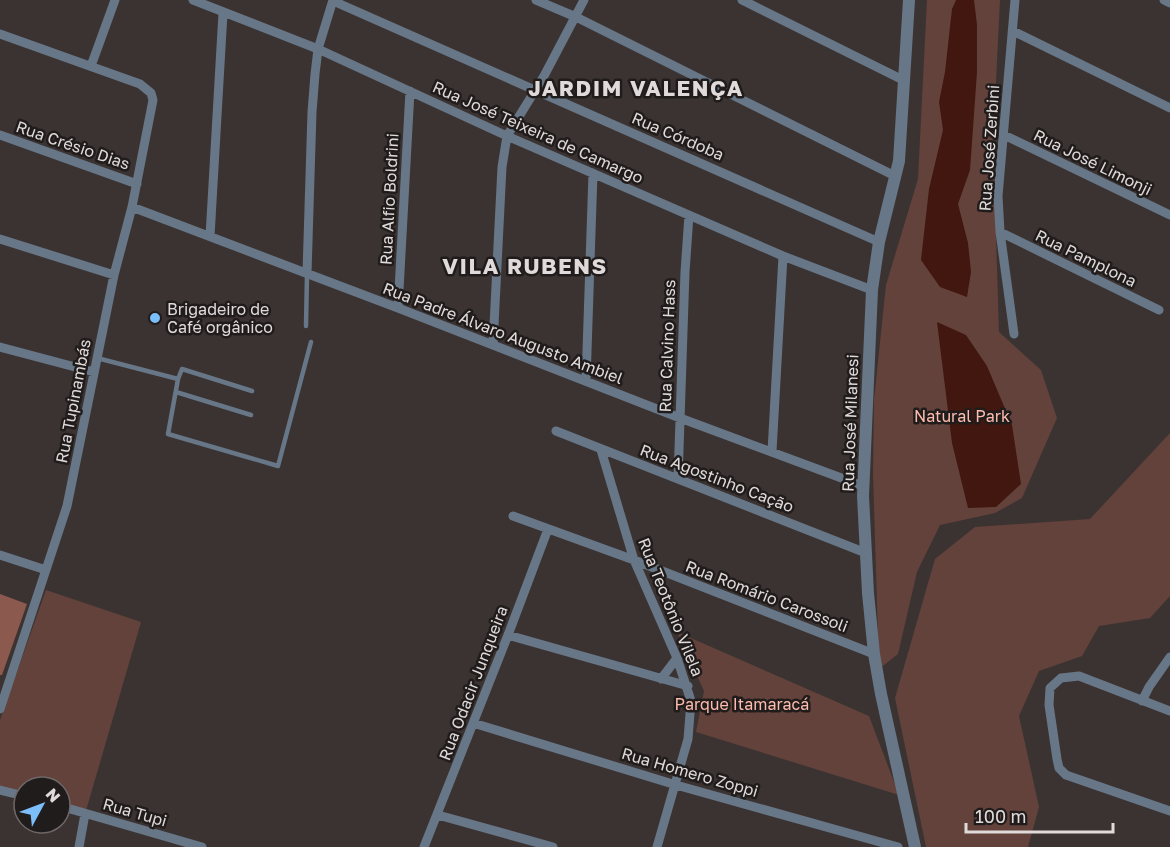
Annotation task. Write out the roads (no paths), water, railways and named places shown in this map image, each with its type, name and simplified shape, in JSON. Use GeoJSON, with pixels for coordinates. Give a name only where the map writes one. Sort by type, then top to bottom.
{"type":"FeatureCollection","features":[{"type":"Feature","properties":{"kind":"street"},"geometry":{"type":"LineString","coordinates":[[0,34],[91,66],[115,0]]}},
{"type":"Feature","properties":{"kind":"street","name":"Rua José Teixeira de Camargo"},"geometry":{"type":"LineString","coordinates":[[193,0],[318,49],[507,136],[783,256],[872,290]]}},
{"type":"Feature","properties":{"kind":"street"},"geometry":{"type":"LineString","coordinates":[[307,273],[312,112],[318,49],[333,0]]}},
{"type":"Feature","properties":{"kind":"street","name":"Rua Córdoba"},"geometry":{"type":"LineString","coordinates":[[333,0],[879,242]]}},
{"type":"Feature","properties":{"kind":"street"},"geometry":{"type":"LineString","coordinates":[[536,0],[576,17],[895,176]]}},
{"type":"Feature","properties":{"kind":"street"},"geometry":{"type":"LineString","coordinates":[[493,345],[502,167],[507,136],[584,0]]}},
{"type":"Feature","properties":{"kind":"street"},"geometry":{"type":"LineString","coordinates":[[742,0],[903,80]]}},
{"type":"Feature","properties":{"kind":"street","name":"Rua José Milanesi"},"geometry":{"type":"LineString","coordinates":[[909,0],[899,160],[885,225],[879,242],[872,290],[863,486],[874,654],[882,703],[915,847]]}},
{"type":"Feature","properties":{"kind":"street","name":"Rua José Zerbini"},"geometry":{"type":"LineString","coordinates":[[1014,333],[1000,232],[998,196],[1015,0]]}},
{"type":"Feature","properties":{"kind":"street"},"geometry":{"type":"LineString","coordinates":[[1164,0],[1170,3]]}},
{"type":"Feature","properties":{"kind":"street"},"geometry":{"type":"LineString","coordinates":[[210,236],[223,13]]}},
{"type":"Feature","properties":{"kind":"street"},"geometry":{"type":"LineString","coordinates":[[1013,31],[1170,108]]}},
{"type":"Feature","properties":{"kind":"street","name":"Rua Tupinambás"},"geometry":{"type":"LineString","coordinates":[[0,709],[67,506],[114,275],[132,207],[153,100],[151,93],[140,84],[91,66]]}},
{"type":"Feature","properties":{"kind":"street","name":"Rua Alfio Boldrini"},"geometry":{"type":"LineString","coordinates":[[398,308],[410,92]]}},
{"type":"Feature","properties":{"kind":"street","name":"Rua Crésio Dias"},"geometry":{"type":"LineString","coordinates":[[0,135],[136,184]]}},
{"type":"Feature","properties":{"kind":"street","name":"Rua José Limonji"},"geometry":{"type":"LineString","coordinates":[[1004,135],[1170,215]]}},
{"type":"Feature","properties":{"kind":"street"},"geometry":{"type":"LineString","coordinates":[[586,381],[593,173]]}},
{"type":"Feature","properties":{"kind":"street","name":"Rua Padre Álvaro Augusto Ambiel"},"geometry":{"type":"LineString","coordinates":[[132,207],[863,486]]}},
{"type":"Feature","properties":{"kind":"street","name":"Rua Calvino Hass"},"geometry":{"type":"LineString","coordinates":[[678,479],[689,214]]}},
{"type":"Feature","properties":{"kind":"street","name":"Rua Pamplona"},"geometry":{"type":"LineString","coordinates":[[1000,232],[1159,310]]}},
{"type":"Feature","properties":{"kind":"street"},"geometry":{"type":"LineString","coordinates":[[0,239],[114,275]]}},
{"type":"Feature","properties":{"kind":"street"},"geometry":{"type":"LineString","coordinates":[[772,451],[783,256]]}},
{"type":"Feature","properties":{"kind":"street"},"geometry":{"type":"LineString","coordinates":[[0,347],[94,372]]}},
{"type":"Feature","properties":{"kind":"street","name":"Rua Agostinho Cação"},"geometry":{"type":"LineString","coordinates":[[556,431],[866,554]]}},
{"type":"Feature","properties":{"kind":"street","name":"Rua Teotônio Vilela"},"geometry":{"type":"LineString","coordinates":[[602,450],[634,560],[688,686],[691,714],[688,739],[657,847]]}},
{"type":"Feature","properties":{"kind":"street","name":"Rua Romário Carossoli"},"geometry":{"type":"LineString","coordinates":[[513,516],[634,560],[874,654]]}},
{"type":"Feature","properties":{"kind":"street","name":"Rua Odacir Junqueira"},"geometry":{"type":"LineString","coordinates":[[424,847],[548,529]]}},
{"type":"Feature","properties":{"kind":"street"},"geometry":{"type":"LineString","coordinates":[[0,555],[46,570]]}},
{"type":"Feature","properties":{"kind":"street"},"geometry":{"type":"LineString","coordinates":[[508,635],[688,686]]}},
{"type":"Feature","properties":{"kind":"street"},"geometry":{"type":"LineString","coordinates":[[1142,701],[1170,657]]}},
{"type":"Feature","properties":{"kind":"street"},"geometry":{"type":"LineString","coordinates":[[661,679],[677,658]]}},
{"type":"Feature","properties":{"kind":"street"},"geometry":{"type":"LineString","coordinates":[[1170,711],[1079,676],[1066,676],[1050,688],[1049,705],[1059,768],[1072,778],[1170,812]]}},
{"type":"Feature","properties":{"kind":"street","name":"Rua Homero Zoppi"},"geometry":{"type":"LineString","coordinates":[[473,723],[676,785],[898,847]]}},
{"type":"Feature","properties":{"kind":"street","name":"Rua Tupi"},"geometry":{"type":"LineString","coordinates":[[72,810],[188,845],[202,847]]}},
{"type":"Feature","properties":{"kind":"street"},"geometry":{"type":"LineString","coordinates":[[79,847],[85,814]]}},
{"type":"Feature","properties":{"kind":"street"},"geometry":{"type":"LineString","coordinates":[[438,815],[553,847]]}},
{"type":"Feature","properties":{"kind":"lane"},"geometry":{"type":"LineString","coordinates":[[306,326],[307,273]]}},
{"type":"Feature","properties":{"kind":"lane"},"geometry":{"type":"LineString","coordinates":[[252,391],[182,369],[168,434],[278,466],[312,342]]}},
{"type":"Feature","properties":{"kind":"lane"},"geometry":{"type":"LineString","coordinates":[[97,358],[178,380]]}},
{"type":"Feature","properties":{"kind":"lane"},"geometry":{"type":"LineString","coordinates":[[176,393],[251,415]]}},
{"type":"Feature","properties":{"kind":"place","name":"Brigadeiro de Café orgânico"},"geometry":{"type":"Point","coordinates":[155,318]}},
{"type":"Feature","properties":{"kind":"district","name":"JARDIM VALENÇA"},"geometry":{"type":"Point","coordinates":[636,87]}},
{"type":"Feature","properties":{"kind":"district","name":"VILA RUBENS"},"geometry":{"type":"Point","coordinates":[525,265]}},
{"type":"Feature","properties":{"kind":"park label","name":"Natural Park"},"geometry":{"type":"Point","coordinates":[962,416]}},
{"type":"Feature","properties":{"kind":"park label","name":"Parque Itamaracá"},"geometry":{"type":"Point","coordinates":[742,704]}}]}
